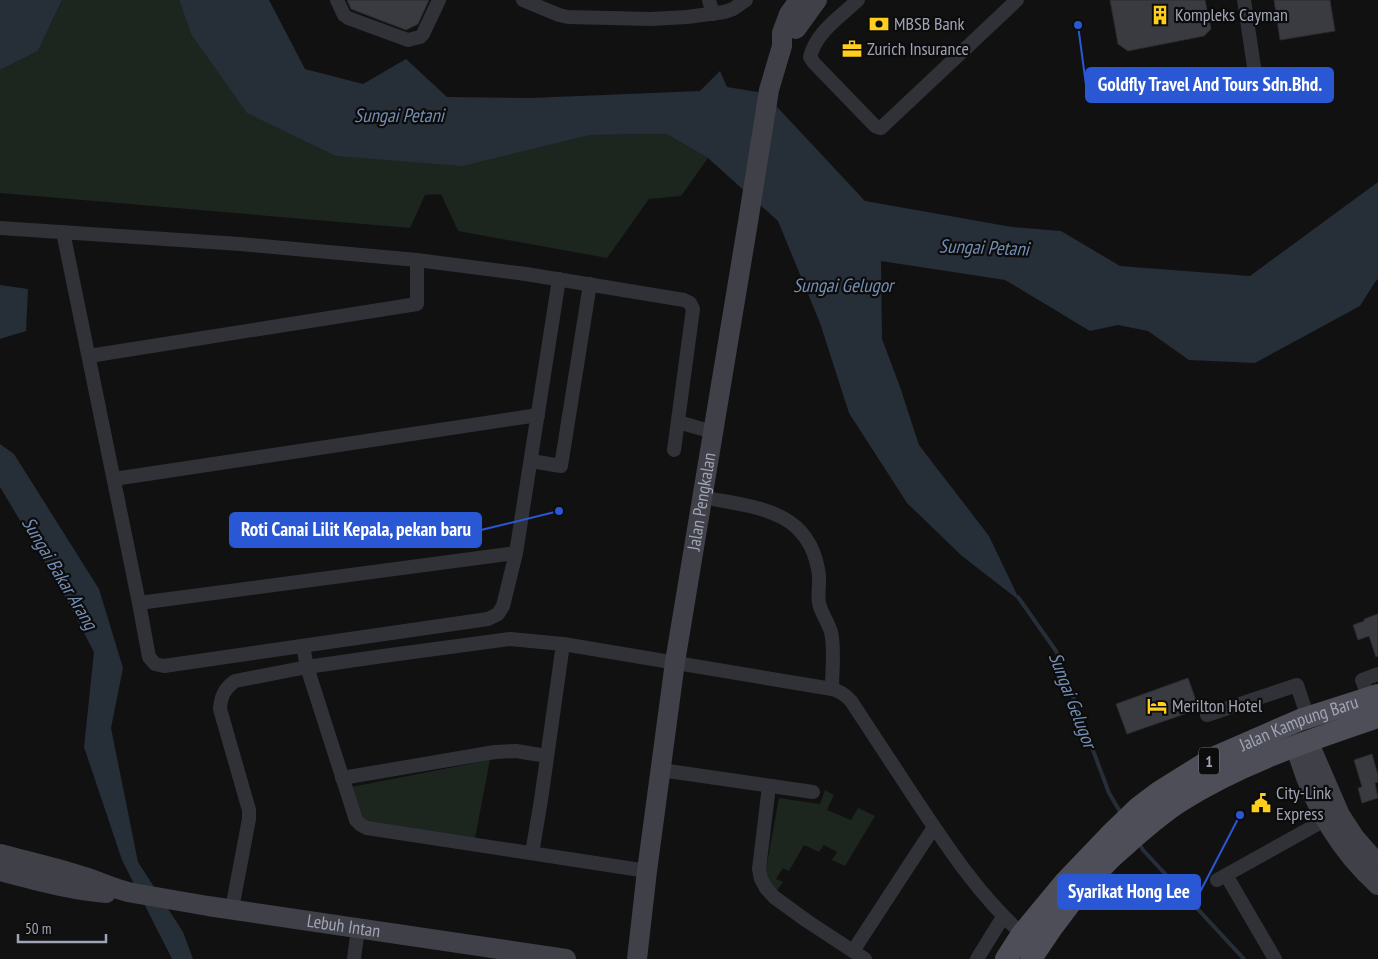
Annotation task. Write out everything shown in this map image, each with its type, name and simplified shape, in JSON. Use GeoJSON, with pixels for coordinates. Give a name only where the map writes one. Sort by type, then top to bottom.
{"type":"FeatureCollection","features":[{"type":"Feature","properties":{"kind":"main road","name":"Jalan Pengkalan"},"geometry":{"type":"LineString","coordinates":[[637,959],[674,662],[769,90],[782,46],[782,33],[789,14],[799,0]]}},
{"type":"Feature","properties":{"kind":"main road","name":"Jalan Pengkalan"},"geometry":{"type":"LineString","coordinates":[[782,46],[792,36],[817,0]]}},
{"type":"Feature","properties":{"kind":"main road","name":"Jalan Kampung Baru"},"geometry":{"type":"LineString","coordinates":[[1006,959],[1022,934],[1065,882],[1116,842],[1144,816],[1159,792],[1215,757],[1285,726],[1308,718],[1376,701]]}},
{"type":"Feature","properties":{"kind":"main road"},"geometry":{"type":"LineString","coordinates":[[1376,701],[1369,702],[1305,732],[1301,742],[1301,764],[1325,820],[1339,842],[1378,885]]}},
{"type":"Feature","properties":{"kind":"main road"},"geometry":{"type":"LineString","coordinates":[[1215,757],[1226,758],[1241,754],[1277,740],[1301,742]]}},
{"type":"Feature","properties":{"kind":"main road","name":"Jalan Kampung Baru"},"geometry":{"type":"LineString","coordinates":[[1144,816],[1178,803],[1241,768],[1301,742]]}},
{"type":"Feature","properties":{"kind":"main road"},"geometry":{"type":"LineString","coordinates":[[1301,742],[1340,815],[1355,838],[1378,864]]}},
{"type":"Feature","properties":{"kind":"main road","name":"Jalan Kampung Baru"},"geometry":{"type":"LineString","coordinates":[[1031,959],[1065,910],[1108,861],[1116,842]]}},
{"type":"Feature","properties":{"kind":"main road","name":"Lebuh Intan"},"geometry":{"type":"LineString","coordinates":[[0,854],[78,874],[128,892]]}},
{"type":"Feature","properties":{"kind":"main road","name":"Lebuh Intan"},"geometry":{"type":"LineString","coordinates":[[0,870],[41,882],[83,891],[128,892],[566,959]]}},
{"type":"Feature","properties":{"kind":"street"},"geometry":{"type":"LineString","coordinates":[[337,0],[344,15],[348,18],[408,40],[420,37],[423,34],[438,0]]}},
{"type":"Feature","properties":{"kind":"street"},"geometry":{"type":"LineString","coordinates":[[523,0],[568,17],[650,19],[713,14],[733,9],[746,0]]}},
{"type":"Feature","properties":{"kind":"street"},"geometry":{"type":"LineString","coordinates":[[709,0],[713,14]]}},
{"type":"Feature","properties":{"kind":"street"},"geometry":{"type":"LineString","coordinates":[[858,0],[822,33],[816,41],[810,56],[814,63],[875,126],[881,128],[1017,0]]}},
{"type":"Feature","properties":{"kind":"street"},"geometry":{"type":"LineString","coordinates":[[1244,0],[1254,67]]}},
{"type":"Feature","properties":{"kind":"street"},"geometry":{"type":"LineString","coordinates":[[0,228],[240,244],[417,260],[484,268],[677,298],[690,303],[693,309],[674,450]]}},
{"type":"Feature","properties":{"kind":"street"},"geometry":{"type":"LineString","coordinates":[[63,232],[149,657],[155,664],[164,666],[488,619],[498,614],[503,606],[516,553],[559,279]]}},
{"type":"Feature","properties":{"kind":"street"},"geometry":{"type":"LineString","coordinates":[[89,356],[417,304],[417,260]]}},
{"type":"Feature","properties":{"kind":"street"},"geometry":{"type":"LineString","coordinates":[[531,462],[561,466],[590,284]]}},
{"type":"Feature","properties":{"kind":"street"},"geometry":{"type":"LineString","coordinates":[[114,479],[538,415]]}},
{"type":"Feature","properties":{"kind":"street"},"geometry":{"type":"LineString","coordinates":[[678,422],[713,432]]}},
{"type":"Feature","properties":{"kind":"street"},"geometry":{"type":"LineString","coordinates":[[702,497],[763,510],[785,518],[803,534],[811,547],[818,569],[819,603],[830,626],[832,635],[832,689]]}},
{"type":"Feature","properties":{"kind":"street"},"geometry":{"type":"LineString","coordinates":[[139,603],[516,553]]}},
{"type":"Feature","properties":{"kind":"street"},"geometry":{"type":"LineString","coordinates":[[232,909],[249,819],[249,810],[248,801],[220,709],[221,698],[226,687],[235,681],[307,667],[510,639],[563,644],[674,662],[832,689],[846,695],[966,872],[986,899],[1022,934]]}},
{"type":"Feature","properties":{"kind":"street"},"geometry":{"type":"LineString","coordinates":[[532,853],[563,644]]}},
{"type":"Feature","properties":{"kind":"street"},"geometry":{"type":"LineString","coordinates":[[303,646],[307,667],[356,820],[367,828],[647,871]]}},
{"type":"Feature","properties":{"kind":"street"},"geometry":{"type":"LineString","coordinates":[[1376,701],[1362,680],[1378,674]]}},
{"type":"Feature","properties":{"kind":"street"},"geometry":{"type":"LineString","coordinates":[[1206,715],[1298,685],[1308,718]]}},
{"type":"Feature","properties":{"kind":"street"},"geometry":{"type":"LineString","coordinates":[[342,778],[495,752],[516,751],[547,756]]}},
{"type":"Feature","properties":{"kind":"street"},"geometry":{"type":"LineString","coordinates":[[661,770],[813,792]]}},
{"type":"Feature","properties":{"kind":"street"},"geometry":{"type":"LineString","coordinates":[[768,786],[760,869],[761,879],[766,888],[807,921],[865,959]]}},
{"type":"Feature","properties":{"kind":"street"},"geometry":{"type":"LineString","coordinates":[[1275,959],[1221,878],[1325,820]]}},
{"type":"Feature","properties":{"kind":"street"},"geometry":{"type":"LineString","coordinates":[[852,951],[934,827]]}},
{"type":"Feature","properties":{"kind":"street"},"geometry":{"type":"LineString","coordinates":[[977,959],[1003,917]]}},
{"type":"Feature","properties":{"kind":"street"},"geometry":{"type":"LineString","coordinates":[[354,959],[358,928]]}},
{"type":"Feature","properties":{"kind":"shaded area"},"geometry":{"type":"Polygon","coordinates":[[[62,0],[179,0],[191,34],[462,166],[590,135],[666,134],[708,158],[681,196],[649,199],[607,258],[458,231],[441,194],[425,195],[410,228],[0,193],[0,70],[38,51],[62,0]]]}},
{"type":"Feature","properties":{"kind":"shaded area"},"geometry":{"type":"Polygon","coordinates":[[[490,760],[475,838],[373,824],[359,813],[355,804],[351,787],[490,760]]]}},
{"type":"Feature","properties":{"kind":"shaded area"},"geometry":{"type":"Polygon","coordinates":[[[825,790],[834,795],[827,810],[851,820],[858,808],[875,816],[845,866],[832,860],[837,852],[824,845],[819,852],[804,845],[789,871],[783,868],[776,879],[783,882],[776,892],[765,874],[779,798],[820,804],[825,790]]]}},
{"type":"Feature","properties":{"kind":"water"},"geometry":{"type":"Polygon","coordinates":[[[0,0],[62,0],[38,51],[0,70],[0,0]]]}},
{"type":"Feature","properties":{"kind":"water","name":"Sungai Petani"},"geometry":{"type":"Polygon","coordinates":[[[179,0],[269,0],[305,69],[363,84],[406,59],[447,97],[531,98],[700,91],[720,71],[727,87],[764,93],[865,201],[1012,227],[1061,231],[1120,266],[1250,276],[1378,182],[1378,279],[1360,306],[1255,363],[1189,360],[1148,331],[1118,325],[1090,331],[1005,280],[881,261],[882,339],[919,445],[989,536],[1020,601],[962,556],[907,503],[849,413],[820,323],[778,221],[708,158],[666,134],[590,135],[463,166],[336,156],[247,113],[191,34],[179,0]]]}},
{"type":"Feature","properties":{"kind":"water"},"geometry":{"type":"Polygon","coordinates":[[[0,285],[28,289],[26,331],[0,339],[0,285]]]}},
{"type":"Feature","properties":{"kind":"water","name":"Sungai Bakar Arang"},"geometry":{"type":"Polygon","coordinates":[[[0,444],[14,454],[99,589],[123,668],[111,728],[138,862],[183,932],[193,959],[172,959],[122,860],[84,747],[94,652],[61,589],[0,487],[0,444]]]}},
{"type":"Feature","properties":{"kind":"building"},"geometry":{"type":"Polygon","coordinates":[[[347,0],[429,0],[418,24],[406,30],[351,9],[347,0]]]}},
{"type":"Feature","properties":{"kind":"building","name":"Kompleks Cayman"},"geometry":{"type":"Polygon","coordinates":[[[1110,0],[1205,0],[1211,29],[1204,36],[1128,51],[1118,44],[1110,0]]]}},
{"type":"Feature","properties":{"kind":"building"},"geometry":{"type":"Polygon","coordinates":[[[1274,0],[1330,0],[1335,31],[1280,40],[1274,0]]]}},
{"type":"Feature","properties":{"kind":"building"},"geometry":{"type":"Polygon","coordinates":[[[1378,614],[1378,656],[1376,657],[1369,636],[1358,640],[1353,625],[1378,614]]]}},
{"type":"Feature","properties":{"kind":"building","name":"Merilton Hotel"},"geometry":{"type":"Polygon","coordinates":[[[1188,678],[1199,709],[1127,734],[1116,704],[1188,678]]]}},
{"type":"Feature","properties":{"kind":"building"},"geometry":{"type":"Polygon","coordinates":[[[1372,754],[1378,775],[1378,782],[1375,783],[1378,798],[1362,803],[1358,788],[1362,787],[1354,760],[1372,754]]]}},
{"type":"Feature","properties":{"kind":"waterway","name":"Sungai Gelugor"},"geometry":{"type":"LineString","coordinates":[[1018,597],[1056,651],[1109,793],[1122,815]]}},
{"type":"Feature","properties":{"kind":"waterway","name":"Sungai Gelugor"},"geometry":{"type":"LineString","coordinates":[[1138,842],[1143,850],[1244,959]]}},
{"type":"Feature","properties":{"kind":"place","name":"Kompleks Cayman"},"geometry":{"type":"Point","coordinates":[1160,15]}},
{"type":"Feature","properties":{"kind":"place","name":"MBSB Bank"},"geometry":{"type":"Point","coordinates":[879,24]}},
{"type":"Feature","properties":{"kind":"place","name":"Goldfly Travel And Tours Sdn.Bhd."},"geometry":{"type":"Point","coordinates":[1078,25]}},
{"type":"Feature","properties":{"kind":"place","name":"Zurich Insurance"},"geometry":{"type":"Point","coordinates":[852,49]}},
{"type":"Feature","properties":{"kind":"place","name":"Roti Canai Lilit Kepala, pekan baru"},"geometry":{"type":"Point","coordinates":[559,511]}},
{"type":"Feature","properties":{"kind":"place","name":"Merilton Hotel"},"geometry":{"type":"Point","coordinates":[1157,706]}},
{"type":"Feature","properties":{"kind":"place","name":"City-Link Express"},"geometry":{"type":"Point","coordinates":[1261,803]}},
{"type":"Feature","properties":{"kind":"place","name":"Syarikat Hong Lee"},"geometry":{"type":"Point","coordinates":[1240,815]}}]}
